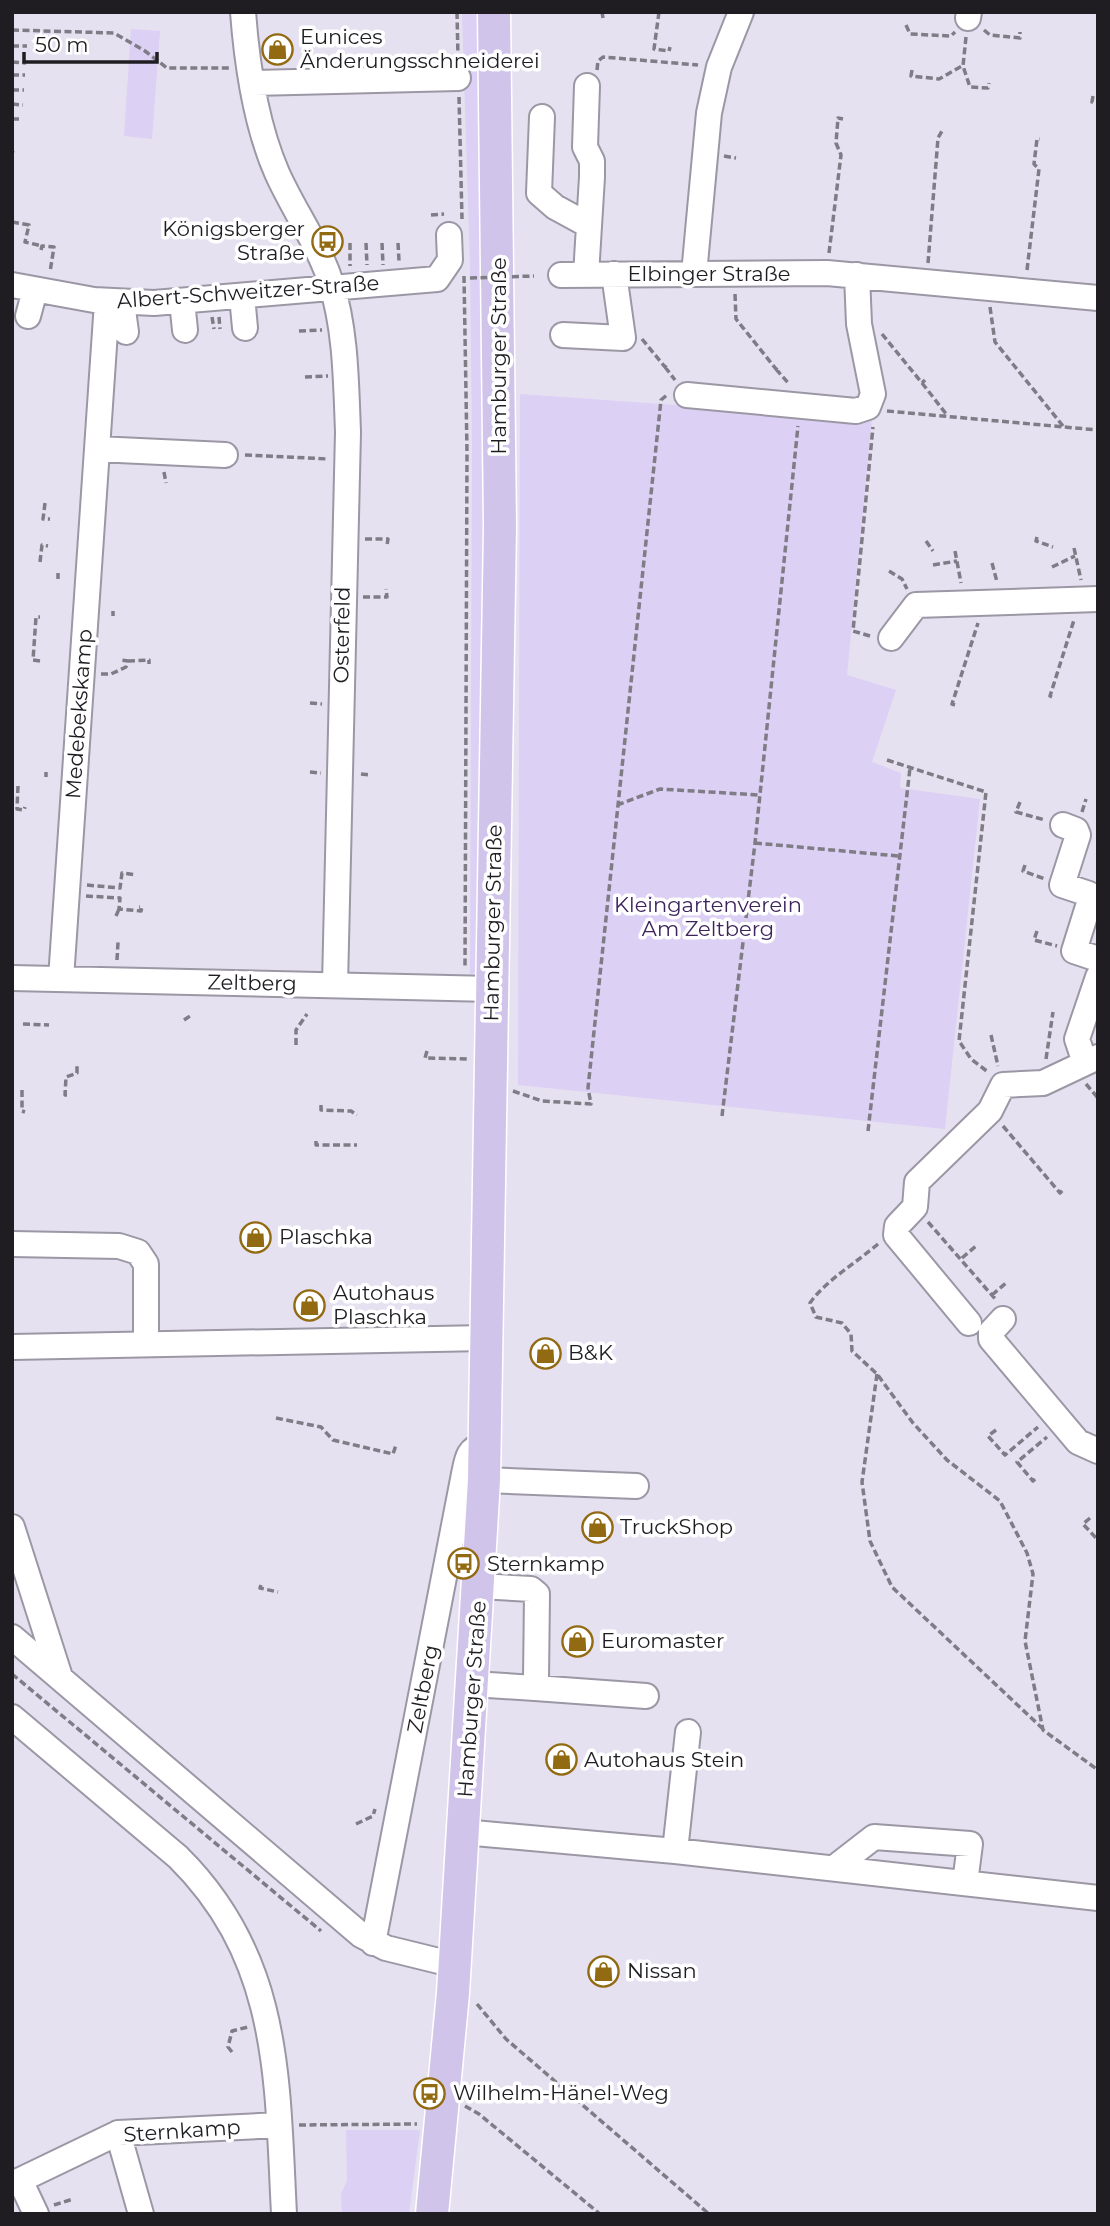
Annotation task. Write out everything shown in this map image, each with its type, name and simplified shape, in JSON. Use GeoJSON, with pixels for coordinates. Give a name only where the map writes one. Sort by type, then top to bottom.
{"type":"FeatureCollection","features":[{"type":"Feature","properties":{"kind":"main road","name":"Hamburger Straße"},"geometry":{"type":"LineString","coordinates":[[432,2214],[454,1979],[484,1480],[500,527],[494,12]]}},
{"type":"Feature","properties":{"kind":"street"},"geometry":{"type":"LineString","coordinates":[[243,12],[265,143],[332,286]]}},
{"type":"Feature","properties":{"kind":"street"},"geometry":{"type":"LineString","coordinates":[[694,274],[703,153],[719,67],[741,12]]}},
{"type":"Feature","properties":{"kind":"street"},"geometry":{"type":"LineString","coordinates":[[252,75],[458,78]]}},
{"type":"Feature","properties":{"kind":"street"},"geometry":{"type":"LineString","coordinates":[[586,275],[592,161],[585,147],[592,80]]}},
{"type":"Feature","properties":{"kind":"street"},"geometry":{"type":"LineString","coordinates":[[542,117],[539,193],[555,207],[588,225]]}},
{"type":"Feature","properties":{"kind":"street","name":"Albert-Schweitzer-Straße"},"geometry":{"type":"LineString","coordinates":[[32,289],[108,302],[182,301],[437,279],[450,260],[456,230]]}},
{"type":"Feature","properties":{"kind":"street","name":"Elbinger Straße"},"geometry":{"type":"LineString","coordinates":[[561,275],[827,273],[1098,298]]}},
{"type":"Feature","properties":{"kind":"street"},"geometry":{"type":"LineString","coordinates":[[563,335],[623,338],[614,274]]}},
{"type":"Feature","properties":{"kind":"street"},"geometry":{"type":"LineString","coordinates":[[687,396],[856,411],[868,407],[873,394],[859,324],[857,275]]}},
{"type":"Feature","properties":{"kind":"street","name":"Osterfeld"},"geometry":{"type":"LineString","coordinates":[[332,286],[339,313],[345,376],[347,460],[335,985]]}},
{"type":"Feature","properties":{"kind":"street"},"geometry":{"type":"LineString","coordinates":[[28,316],[32,289]]}},
{"type":"Feature","properties":{"kind":"street"},"geometry":{"type":"LineString","coordinates":[[242,296],[245,328]]}},
{"type":"Feature","properties":{"kind":"street"},"geometry":{"type":"LineString","coordinates":[[182,301],[185,330]]}},
{"type":"Feature","properties":{"kind":"street"},"geometry":{"type":"LineString","coordinates":[[87,328],[108,302],[126,332]]}},
{"type":"Feature","properties":{"kind":"street","name":"Medebekskamp"},"geometry":{"type":"LineString","coordinates":[[61,979],[108,302]]}},
{"type":"Feature","properties":{"kind":"street"},"geometry":{"type":"LineString","coordinates":[[97,449],[226,455]]}},
{"type":"Feature","properties":{"kind":"street"},"geometry":{"type":"LineString","coordinates":[[891,638],[916,605],[1085,600]]}},
{"type":"Feature","properties":{"kind":"street"},"geometry":{"type":"LineString","coordinates":[[1063,825],[1076,830],[1078,835],[1062,884],[1089,894],[1090,900],[1074,951],[1098,958]]}},
{"type":"Feature","properties":{"kind":"street"},"geometry":{"type":"LineString","coordinates":[[969,1323],[896,1235],[897,1226],[915,1207],[917,1182],[990,1111],[1003,1085],[1043,1083],[1091,1060],[1077,1039],[1098,977]]}},
{"type":"Feature","properties":{"kind":"street","name":"Zeltberg"},"geometry":{"type":"LineString","coordinates":[[12,978],[492,989]]}},
{"type":"Feature","properties":{"kind":"street"},"geometry":{"type":"LineString","coordinates":[[12,1244],[119,1246],[138,1252],[146,1264],[146,1344]]}},
{"type":"Feature","properties":{"kind":"street"},"geometry":{"type":"LineString","coordinates":[[1003,1319],[991,1332],[991,1339],[1078,1442],[1098,1451]]}},
{"type":"Feature","properties":{"kind":"street"},"geometry":{"type":"LineString","coordinates":[[12,1347],[486,1338]]}},
{"type":"Feature","properties":{"kind":"street","name":"Zeltberg"},"geometry":{"type":"LineString","coordinates":[[373,1943],[468,1454],[475,1447],[484,1445]]}},
{"type":"Feature","properties":{"kind":"street"},"geometry":{"type":"LineString","coordinates":[[484,1480],[636,1486]]}},
{"type":"Feature","properties":{"kind":"street"},"geometry":{"type":"LineString","coordinates":[[12,1527],[60,1677]]}},
{"type":"Feature","properties":{"kind":"street"},"geometry":{"type":"LineString","coordinates":[[479,1586],[531,1589],[537,1594],[535,1688]]}},
{"type":"Feature","properties":{"kind":"street"},"geometry":{"type":"LineString","coordinates":[[12,1637],[373,1943],[454,1979]]}},
{"type":"Feature","properties":{"kind":"street"},"geometry":{"type":"LineString","coordinates":[[473,1684],[646,1696]]}},
{"type":"Feature","properties":{"kind":"street"},"geometry":{"type":"LineString","coordinates":[[12,1717],[145,1826],[198,1877],[232,1926],[251,1966],[268,2018],[279,2125],[284,2214]]}},
{"type":"Feature","properties":{"kind":"street"},"geometry":{"type":"LineString","coordinates":[[675,1851],[688,1732]]}},
{"type":"Feature","properties":{"kind":"street"},"geometry":{"type":"LineString","coordinates":[[463,1832],[675,1851],[1098,1898]]}},
{"type":"Feature","properties":{"kind":"street"},"geometry":{"type":"LineString","coordinates":[[834,1868],[874,1837],[970,1844],[965,1883]]}},
{"type":"Feature","properties":{"kind":"street","name":"Sternkamp"},"geometry":{"type":"LineString","coordinates":[[16,2182],[118,2133],[279,2125]]}},
{"type":"Feature","properties":{"kind":"street"},"geometry":{"type":"LineString","coordinates":[[118,2133],[141,2214]]}},
{"type":"Feature","properties":{"kind":"street"},"geometry":{"type":"LineString","coordinates":[[16,2182],[43,2206]]}},
{"type":"Feature","properties":{"kind":"path"},"geometry":{"type":"LineString","coordinates":[[456,230],[457,12]]}},
{"type":"Feature","properties":{"kind":"path"},"geometry":{"type":"LineString","coordinates":[[602,12],[603,18]]}},
{"type":"Feature","properties":{"kind":"path"},"geometry":{"type":"LineString","coordinates":[[659,12],[654,48],[669,51],[670,47]]}},
{"type":"Feature","properties":{"kind":"path"},"geometry":{"type":"LineString","coordinates":[[906,25],[910,34],[951,36],[969,15]]}},
{"type":"Feature","properties":{"kind":"path"},"geometry":{"type":"LineString","coordinates":[[969,15],[990,35],[1020,38],[1020,32]]}},
{"type":"Feature","properties":{"kind":"path"},"geometry":{"type":"LineString","coordinates":[[969,15],[962,66],[970,87],[988,88],[989,83]]}},
{"type":"Feature","properties":{"kind":"path"},"geometry":{"type":"LineString","coordinates":[[12,30],[114,33],[167,68],[252,75]]}},
{"type":"Feature","properties":{"kind":"path"},"geometry":{"type":"LineString","coordinates":[[12,46],[27,46]]}},
{"type":"Feature","properties":{"kind":"path"},"geometry":{"type":"LineString","coordinates":[[592,80],[598,61],[603,57],[719,67]]}},
{"type":"Feature","properties":{"kind":"path"},"geometry":{"type":"LineString","coordinates":[[12,62],[26,63]]}},
{"type":"Feature","properties":{"kind":"path"},"geometry":{"type":"LineString","coordinates":[[912,70],[911,76],[939,79],[962,66]]}},
{"type":"Feature","properties":{"kind":"path"},"geometry":{"type":"LineString","coordinates":[[12,75],[25,75]]}},
{"type":"Feature","properties":{"kind":"path"},"geometry":{"type":"LineString","coordinates":[[12,89],[24,90]]}},
{"type":"Feature","properties":{"kind":"path"},"geometry":{"type":"LineString","coordinates":[[1093,96],[1092,102],[1098,103]]}},
{"type":"Feature","properties":{"kind":"path"},"geometry":{"type":"LineString","coordinates":[[12,104],[23,104]]}},
{"type":"Feature","properties":{"kind":"path"},"geometry":{"type":"LineString","coordinates":[[827,273],[842,165],[836,143],[838,118],[843,119]]}},
{"type":"Feature","properties":{"kind":"path"},"geometry":{"type":"LineString","coordinates":[[12,119],[21,119]]}},
{"type":"Feature","properties":{"kind":"path"},"geometry":{"type":"LineString","coordinates":[[926,282],[938,171],[938,138],[942,131]]}},
{"type":"Feature","properties":{"kind":"path"},"geometry":{"type":"LineString","coordinates":[[1024,291],[1035,231],[1040,185],[1039,169],[1034,164],[1037,139],[1041,139]]}},
{"type":"Feature","properties":{"kind":"path"},"geometry":{"type":"LineString","coordinates":[[938,171],[944,173]]}},
{"type":"Feature","properties":{"kind":"path"},"geometry":{"type":"LineString","coordinates":[[933,219],[939,219]]}},
{"type":"Feature","properties":{"kind":"path"},"geometry":{"type":"LineString","coordinates":[[12,222],[29,226],[26,243],[41,248],[54,247],[32,289]]}},
{"type":"Feature","properties":{"kind":"path"},"geometry":{"type":"LineString","coordinates":[[464,264],[467,452],[465,974]]}},
{"type":"Feature","properties":{"kind":"path"},"geometry":{"type":"LineString","coordinates":[[735,274],[736,318],[776,369],[779,366]]}},
{"type":"Feature","properties":{"kind":"path"},"geometry":{"type":"LineString","coordinates":[[464,278],[534,276]]}},
{"type":"Feature","properties":{"kind":"path"},"geometry":{"type":"LineString","coordinates":[[987,288],[995,342],[1063,427]]}},
{"type":"Feature","properties":{"kind":"path"},"geometry":{"type":"LineString","coordinates":[[859,324],[873,323],[897,348],[924,381],[947,416]]}},
{"type":"Feature","properties":{"kind":"path"},"geometry":{"type":"LineString","coordinates":[[623,338],[642,339],[665,367],[668,364]]}},
{"type":"Feature","properties":{"kind":"path"},"geometry":{"type":"LineString","coordinates":[[504,1088],[542,1101],[591,1104],[588,1088],[661,400],[668,394],[687,396]]}},
{"type":"Feature","properties":{"kind":"path"},"geometry":{"type":"LineString","coordinates":[[722,1116],[755,843],[800,406]]}},
{"type":"Feature","properties":{"kind":"path"},"geometry":{"type":"LineString","coordinates":[[868,407],[1098,430]]}},
{"type":"Feature","properties":{"kind":"path"},"geometry":{"type":"LineString","coordinates":[[868,407],[875,415],[853,631],[859,635],[891,638]]}},
{"type":"Feature","properties":{"kind":"path"},"geometry":{"type":"LineString","coordinates":[[226,455],[347,460]]}},
{"type":"Feature","properties":{"kind":"path"},"geometry":{"type":"LineString","coordinates":[[45,503],[43,519],[50,519]]}},
{"type":"Feature","properties":{"kind":"path"},"geometry":{"type":"LineString","coordinates":[[1037,537],[1036,541],[1053,547]]}},
{"type":"Feature","properties":{"kind":"path"},"geometry":{"type":"LineString","coordinates":[[345,538],[388,539],[387,545]]}},
{"type":"Feature","properties":{"kind":"path"},"geometry":{"type":"LineString","coordinates":[[926,541],[933,551]]}},
{"type":"Feature","properties":{"kind":"path"},"geometry":{"type":"LineString","coordinates":[[40,562],[42,545],[48,546]]}},
{"type":"Feature","properties":{"kind":"path"},"geometry":{"type":"LineString","coordinates":[[1052,697],[1049,696],[1074,621],[1085,600],[1074,548]]}},
{"type":"Feature","properties":{"kind":"path"},"geometry":{"type":"LineString","coordinates":[[955,551],[978,625],[952,704],[955,705]]}},
{"type":"Feature","properties":{"kind":"path"},"geometry":{"type":"LineString","coordinates":[[1052,567],[1075,556]]}},
{"type":"Feature","properties":{"kind":"path"},"geometry":{"type":"LineString","coordinates":[[933,565],[957,561]]}},
{"type":"Feature","properties":{"kind":"path"},"geometry":{"type":"LineString","coordinates":[[58,573],[58,579]]}},
{"type":"Feature","properties":{"kind":"path"},"geometry":{"type":"LineString","coordinates":[[343,597],[387,597],[386,589]]}},
{"type":"Feature","properties":{"kind":"path"},"geometry":{"type":"LineString","coordinates":[[40,617],[36,617],[33,660],[40,661]]}},
{"type":"Feature","properties":{"kind":"path"},"geometry":{"type":"LineString","coordinates":[[121,660],[149,660],[149,664]]}},
{"type":"Feature","properties":{"kind":"path"},"geometry":{"type":"LineString","coordinates":[[96,668],[96,673],[111,674],[126,667],[128,661]]}},
{"type":"Feature","properties":{"kind":"path"},"geometry":{"type":"LineString","coordinates":[[887,760],[986,793],[959,1041],[971,1059],[1003,1085]]}},
{"type":"Feature","properties":{"kind":"path"},"geometry":{"type":"LineString","coordinates":[[867,1131],[910,768]]}},
{"type":"Feature","properties":{"kind":"path"},"geometry":{"type":"LineString","coordinates":[[18,786],[17,809],[24,810],[24,807]]}},
{"type":"Feature","properties":{"kind":"path"},"geometry":{"type":"LineString","coordinates":[[617,805],[660,789],[760,795]]}},
{"type":"Feature","properties":{"kind":"path"},"geometry":{"type":"LineString","coordinates":[[1020,803],[1016,812],[1063,825]]}},
{"type":"Feature","properties":{"kind":"path"},"geometry":{"type":"LineString","coordinates":[[755,843],[898,856]]}},
{"type":"Feature","properties":{"kind":"path"},"geometry":{"type":"LineString","coordinates":[[1025,865],[1023,871],[1062,884]]}},
{"type":"Feature","properties":{"kind":"path"},"geometry":{"type":"LineString","coordinates":[[67,889],[120,888],[122,873],[136,874]]}},
{"type":"Feature","properties":{"kind":"path"},"geometry":{"type":"LineString","coordinates":[[67,889],[120,898],[116,916]]}},
{"type":"Feature","properties":{"kind":"path"},"geometry":{"type":"LineString","coordinates":[[119,909],[141,911],[142,907],[139,907]]}},
{"type":"Feature","properties":{"kind":"path"},"geometry":{"type":"LineString","coordinates":[[1037,931],[1034,940],[1074,951]]}},
{"type":"Feature","properties":{"kind":"path"},"geometry":{"type":"LineString","coordinates":[[1043,1083],[1053,1012]]}},
{"type":"Feature","properties":{"kind":"path"},"geometry":{"type":"LineString","coordinates":[[296,1045],[296,1030],[307,1014]]}},
{"type":"Feature","properties":{"kind":"path"},"geometry":{"type":"LineString","coordinates":[[184,1020],[190,1016]]}},
{"type":"Feature","properties":{"kind":"path"},"geometry":{"type":"LineString","coordinates":[[23,1024],[49,1025]]}},
{"type":"Feature","properties":{"kind":"path"},"geometry":{"type":"LineString","coordinates":[[991,1035],[993,1046]]}},
{"type":"Feature","properties":{"kind":"path"},"geometry":{"type":"LineString","coordinates":[[427,1051],[425,1058],[477,1059]]}},
{"type":"Feature","properties":{"kind":"path"},"geometry":{"type":"LineString","coordinates":[[67,1095],[66,1077],[77,1073],[77,1066]]}},
{"type":"Feature","properties":{"kind":"path"},"geometry":{"type":"LineString","coordinates":[[22,1090],[22,1111],[25,1112]]}},
{"type":"Feature","properties":{"kind":"path"},"geometry":{"type":"LineString","coordinates":[[321,1105],[321,1110],[351,1111],[357,1115]]}},
{"type":"Feature","properties":{"kind":"path"},"geometry":{"type":"LineString","coordinates":[[990,1111],[1033,1157],[1060,1193],[1063,1189]]}},
{"type":"Feature","properties":{"kind":"path"},"geometry":{"type":"LineString","coordinates":[[316,1141],[316,1144],[357,1145]]}},
{"type":"Feature","properties":{"kind":"path"},"geometry":{"type":"LineString","coordinates":[[915,1207],[1002,1307],[1003,1319]]}},
{"type":"Feature","properties":{"kind":"path"},"geometry":{"type":"LineString","coordinates":[[897,1226],[839,1277],[819,1289],[810,1303],[816,1317],[842,1323],[851,1334],[852,1351],[877,1374],[913,1423],[947,1460],[1000,1501],[1027,1553],[1033,1574],[1025,1641],[1043,1730]]}},
{"type":"Feature","properties":{"kind":"path"},"geometry":{"type":"LineString","coordinates":[[961,1259],[976,1247]]}},
{"type":"Feature","properties":{"kind":"path"},"geometry":{"type":"LineString","coordinates":[[992,1295],[1006,1283]]}},
{"type":"Feature","properties":{"kind":"path"},"geometry":{"type":"LineString","coordinates":[[877,1374],[862,1482],[870,1541],[892,1587],[1043,1730],[1098,1770]]}},
{"type":"Feature","properties":{"kind":"path"},"geometry":{"type":"LineString","coordinates":[[276,1418],[321,1427],[333,1440],[393,1457],[396,1445]]}},
{"type":"Feature","properties":{"kind":"path"},"geometry":{"type":"LineString","coordinates":[[996,1430],[988,1436],[1004,1455],[1058,1418]]}},
{"type":"Feature","properties":{"kind":"path"},"geometry":{"type":"LineString","coordinates":[[1035,1479],[1032,1481],[1017,1462],[1058,1418]]}},
{"type":"Feature","properties":{"kind":"path"},"geometry":{"type":"LineString","coordinates":[[1090,1518],[1083,1524],[1098,1541]]}},
{"type":"Feature","properties":{"kind":"path"},"geometry":{"type":"LineString","coordinates":[[261,1585],[260,1588],[278,1592]]}},
{"type":"Feature","properties":{"kind":"path"},"geometry":{"type":"LineString","coordinates":[[12,1674],[331,1938]]}},
{"type":"Feature","properties":{"kind":"path"},"geometry":{"type":"LineString","coordinates":[[356,1824],[373,1815],[375,1809]]}},
{"type":"Feature","properties":{"kind":"path"},"geometry":{"type":"LineString","coordinates":[[454,1979],[482,2007],[506,2039],[709,2214]]}},
{"type":"Feature","properties":{"kind":"path"},"geometry":{"type":"LineString","coordinates":[[232,2052],[228,2047],[232,2031],[258,2025],[258,2020],[268,2018]]}},
{"type":"Feature","properties":{"kind":"path"},"geometry":{"type":"LineString","coordinates":[[279,2125],[442,2110],[479,2114],[600,2214]]}},
{"type":"Feature","properties":{"kind":"path"},"geometry":{"type":"LineString","coordinates":[[43,2206],[55,2207],[73,2199]]}},
{"type":"Feature","properties":{"kind":"green space"},"geometry":{"type":"Polygon","coordinates":[[[462,12],[478,12],[486,408],[480,969],[470,975],[472,441],[462,12]]]}},
{"type":"Feature","properties":{"kind":"green space"},"geometry":{"type":"Polygon","coordinates":[[[131,29],[160,31],[152,139],[124,136],[131,29]]]}},
{"type":"Feature","properties":{"kind":"green space","name":"Kleingartenverein Am Zeltberg"},"geometry":{"type":"Polygon","coordinates":[[[520,394],[872,419],[847,675],[896,690],[872,762],[901,773],[900,788],[980,799],[945,1129],[518,1085],[520,394]]]}},
{"type":"Feature","properties":{"kind":"green space"},"geometry":{"type":"Polygon","coordinates":[[[346,2130],[420,2130],[409,2214],[342,2214],[341,2194],[347,2181],[346,2130]]]}},
{"type":"Feature","properties":{"kind":"place","name":"Eunices Änderungsschneiderei"},"geometry":{"type":"Point","coordinates":[277,49]}},
{"type":"Feature","properties":{"kind":"place","name":"Königsberger Straße"},"geometry":{"type":"Point","coordinates":[328,241]}},
{"type":"Feature","properties":{"kind":"place","name":"Plaschka"},"geometry":{"type":"Point","coordinates":[256,1237]}},
{"type":"Feature","properties":{"kind":"place","name":"Autohaus Plaschka"},"geometry":{"type":"Point","coordinates":[310,1305]}},
{"type":"Feature","properties":{"kind":"place","name":"B&K"},"geometry":{"type":"Point","coordinates":[545,1353]}},
{"type":"Feature","properties":{"kind":"place","name":"TruckShop"},"geometry":{"type":"Point","coordinates":[597,1527]}},
{"type":"Feature","properties":{"kind":"place","name":"Sternkamp"},"geometry":{"type":"Point","coordinates":[464,1564]}},
{"type":"Feature","properties":{"kind":"place","name":"Euromaster"},"geometry":{"type":"Point","coordinates":[578,1641]}},
{"type":"Feature","properties":{"kind":"place","name":"Autohaus Stein"},"geometry":{"type":"Point","coordinates":[561,1760]}},
{"type":"Feature","properties":{"kind":"place","name":"Nissan"},"geometry":{"type":"Point","coordinates":[604,1971]}},
{"type":"Feature","properties":{"kind":"place","name":"Wilhelm-Hänel-Weg"},"geometry":{"type":"Point","coordinates":[430,2093]}}]}
